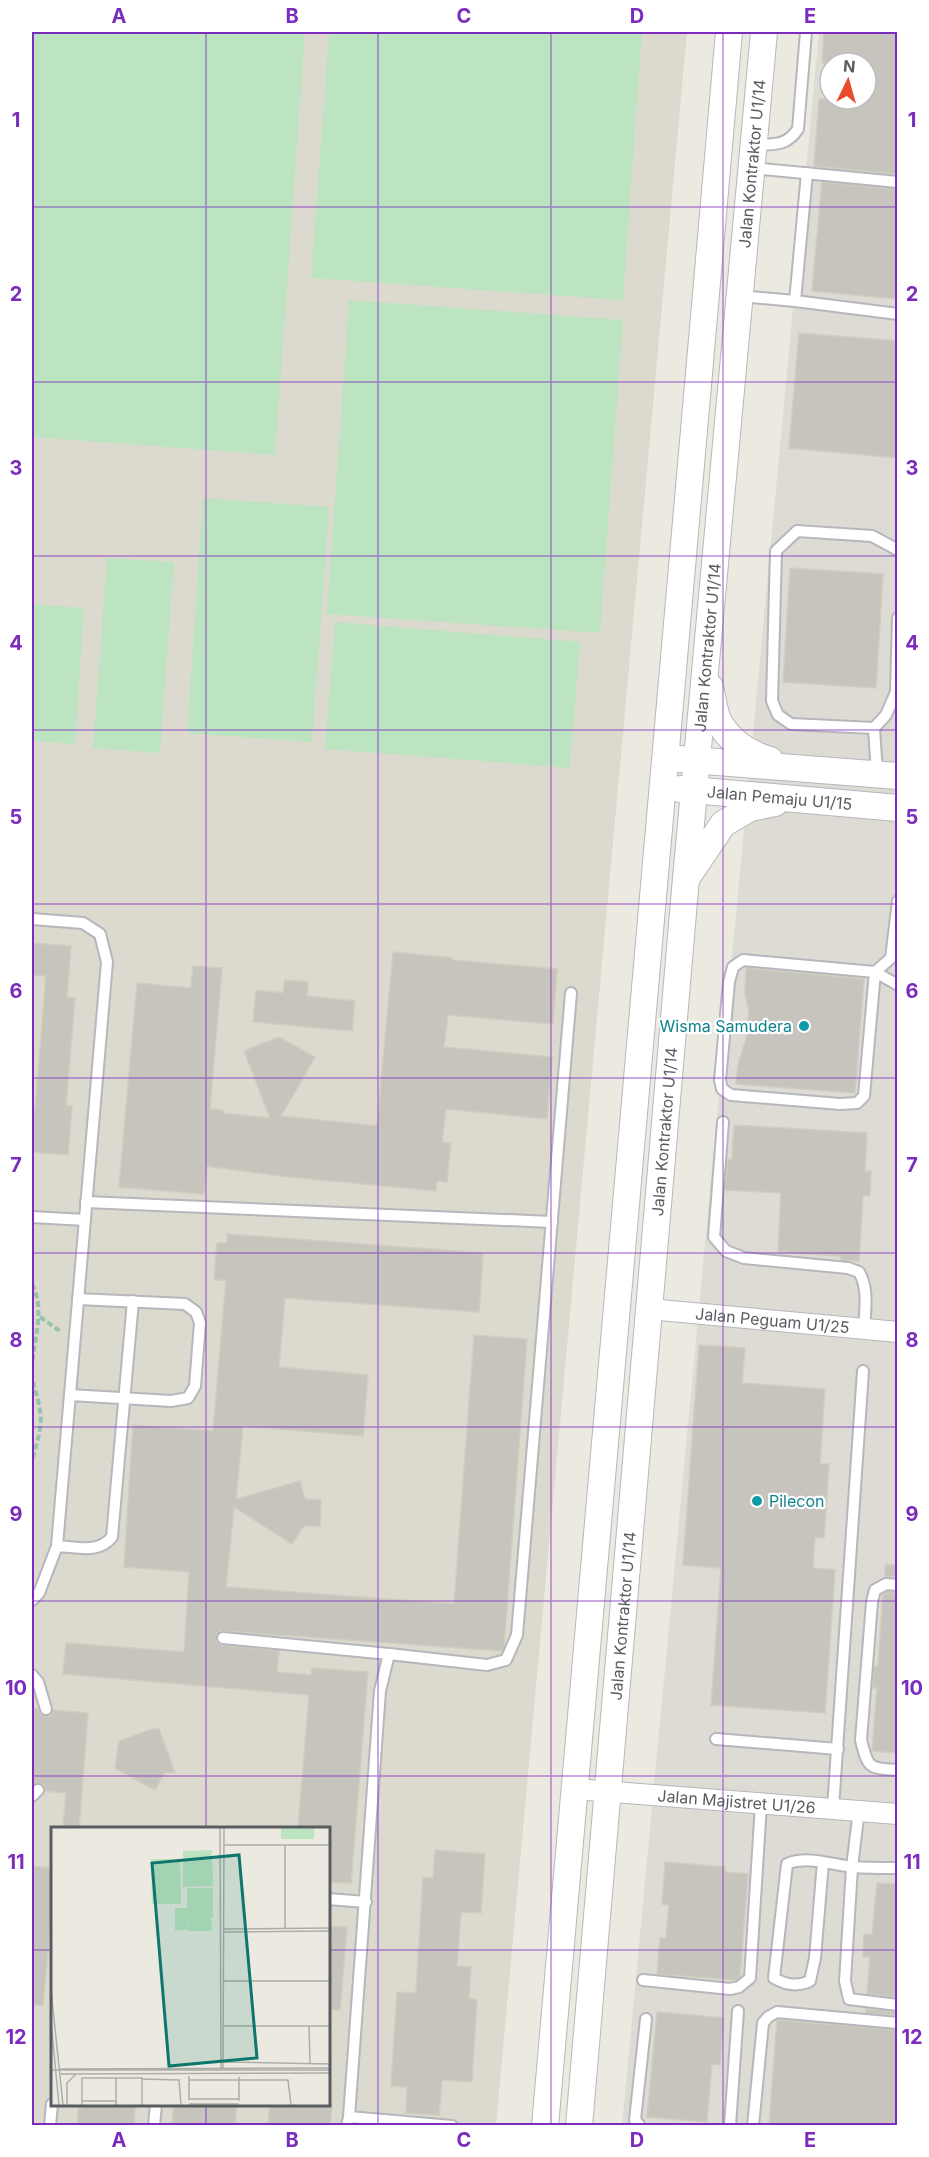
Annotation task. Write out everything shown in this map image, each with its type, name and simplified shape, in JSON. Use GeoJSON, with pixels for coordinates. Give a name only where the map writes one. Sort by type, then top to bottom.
{"type":"FeatureCollection","features":[{"type":"Feature","properties":{"kind":"street","name":"Jalan Kontraktor U1/14"},"geometry":{"type":"LineString","coordinates":[[545,2126],[729,32]]}},
{"type":"Feature","properties":{"kind":"street","name":"Jalan Kontraktor U1/14"},"geometry":{"type":"LineString","coordinates":[[579,2126],[705,669],[764,32]]}},
{"type":"Feature","properties":{"kind":"street"},"geometry":{"type":"LineString","coordinates":[[705,669],[719,722],[734,741],[755,756],[801,768]]}},
{"type":"Feature","properties":{"kind":"street","name":"Jalan Pemaju U1/15"},"geometry":{"type":"LineString","coordinates":[[666,758],[887,775]]}},
{"type":"Feature","properties":{"kind":"street","name":"Jalan Pemaju U1/15"},"geometry":{"type":"LineString","coordinates":[[663,789],[897,808]]}},
{"type":"Feature","properties":{"kind":"street"},"geometry":{"type":"LineString","coordinates":[[687,878],[723,824],[750,808],[799,799]]}},
{"type":"Feature","properties":{"kind":"street","name":"Jalan Peguam U1/25"},"geometry":{"type":"LineString","coordinates":[[650,1309],[897,1332]]}},
{"type":"Feature","properties":{"kind":"street","name":"Jalan Majistret U1/26"},"geometry":{"type":"LineString","coordinates":[[575,1789],[897,1814]]}},
{"type":"Feature","properties":{"kind":"lane"},"geometry":{"type":"LineString","coordinates":[[752,157],[792,138],[798,129],[806,32]]}},
{"type":"Feature","properties":{"kind":"lane"},"geometry":{"type":"LineString","coordinates":[[752,157],[807,173],[897,182]]}},
{"type":"Feature","properties":{"kind":"lane"},"geometry":{"type":"LineString","coordinates":[[795,301],[807,173]]}},
{"type":"Feature","properties":{"kind":"lane"},"geometry":{"type":"LineString","coordinates":[[740,296],[897,314]]}},
{"type":"Feature","properties":{"kind":"lane"},"geometry":{"type":"LineString","coordinates":[[874,728],[791,724],[778,715],[772,701],[776,551],[797,531],[872,536],[897,550]]}},
{"type":"Feature","properties":{"kind":"lane"},"geometry":{"type":"LineString","coordinates":[[874,728],[886,715],[896,692],[897,618]]}},
{"type":"Feature","properties":{"kind":"lane"},"geometry":{"type":"LineString","coordinates":[[874,728],[887,775]]}},
{"type":"Feature","properties":{"kind":"lane"},"geometry":{"type":"LineString","coordinates":[[897,900],[891,958],[875,972],[864,1096],[857,1103],[840,1104],[731,1095],[722,1089],[720,1080],[729,982],[733,967],[743,960],[875,972],[897,985]]}},
{"type":"Feature","properties":{"kind":"lane"},"geometry":{"type":"LineString","coordinates":[[32,919],[83,922],[100,934],[107,962],[57,1546],[39,1593],[32,1600]]}},
{"type":"Feature","properties":{"kind":"lane"},"geometry":{"type":"LineString","coordinates":[[223,1638],[487,1665],[506,1660],[517,1635],[571,993]]}},
{"type":"Feature","properties":{"kind":"lane"},"geometry":{"type":"LineString","coordinates":[[723,1122],[714,1237],[726,1251],[744,1258],[848,1268],[859,1272],[864,1280],[866,1292],[864,1329]]}},
{"type":"Feature","properties":{"kind":"lane"},"geometry":{"type":"LineString","coordinates":[[86,1202],[552,1222]]}},
{"type":"Feature","properties":{"kind":"lane"},"geometry":{"type":"LineString","coordinates":[[32,1217],[85,1220]]}},
{"type":"Feature","properties":{"kind":"lane"},"geometry":{"type":"LineString","coordinates":[[70,1395],[171,1401],[188,1398],[195,1386],[200,1323],[196,1311],[185,1304],[78,1299]]}},
{"type":"Feature","properties":{"kind":"lane"},"geometry":{"type":"LineString","coordinates":[[57,1546],[91,1548],[105,1546],[112,1537],[133,1301]]}},
{"type":"Feature","properties":{"kind":"lane"},"geometry":{"type":"LineString","coordinates":[[833,1808],[862,1371]]}},
{"type":"Feature","properties":{"kind":"lane"},"geometry":{"type":"LineString","coordinates":[[897,1585],[886,1584],[875,1590],[872,1602],[861,1740],[866,1760],[874,1768],[897,1770]]}},
{"type":"Feature","properties":{"kind":"lane"},"geometry":{"type":"LineString","coordinates":[[389,1654],[380,1691],[348,2121],[452,2126]]}},
{"type":"Feature","properties":{"kind":"lane"},"geometry":{"type":"LineString","coordinates":[[32,1676],[38,1682],[46,1709]]}},
{"type":"Feature","properties":{"kind":"lane"},"geometry":{"type":"LineString","coordinates":[[716,1739],[838,1749]]}},
{"type":"Feature","properties":{"kind":"lane"},"geometry":{"type":"LineString","coordinates":[[643,1980],[730,1989],[739,1987],[750,1978],[761,1804]]}},
{"type":"Feature","properties":{"kind":"lane"},"geometry":{"type":"LineString","coordinates":[[859,1810],[852,1867],[845,1981],[849,1999],[897,2005]]}},
{"type":"Feature","properties":{"kind":"lane"},"geometry":{"type":"LineString","coordinates":[[823,1862],[815,1958],[810,1981],[801,1985],[784,1984],[774,1978],[784,1870],[787,1864],[796,1860],[823,1862],[852,1867],[897,1868]]}},
{"type":"Feature","properties":{"kind":"lane"},"geometry":{"type":"LineString","coordinates":[[330,1899],[366,1902]]}},
{"type":"Feature","properties":{"kind":"lane"},"geometry":{"type":"LineString","coordinates":[[730,2126],[738,2011]]}},
{"type":"Feature","properties":{"kind":"lane"},"geometry":{"type":"LineString","coordinates":[[753,2126],[763,2023],[768,2016],[777,2012],[897,2023]]}},
{"type":"Feature","properties":{"kind":"lane"},"geometry":{"type":"LineString","coordinates":[[640,2126],[635,2120],[646,2019]]}},
{"type":"Feature","properties":{"kind":"lane"},"geometry":{"type":"LineString","coordinates":[[50,2126],[52,2106]]}},
{"type":"Feature","properties":{"kind":"lane"},"geometry":{"type":"LineString","coordinates":[[154,2126],[156,2106]]}},
{"type":"Feature","properties":{"kind":"path"},"geometry":{"type":"LineString","coordinates":[[32,1284],[37,1294],[40,1317],[32,1377],[41,1414],[38,1440],[32,1461]]}},
{"type":"Feature","properties":{"kind":"path"},"geometry":{"type":"LineString","coordinates":[[40,1317],[60,1331],[74,1347]]}},
{"type":"Feature","properties":{"kind":"shaded area"},"geometry":{"type":"Polygon","coordinates":[[[32,32],[687,32],[496,2125],[32,2126],[32,32]]]}},
{"type":"Feature","properties":{"kind":"shaded area"},"geometry":{"type":"Polygon","coordinates":[[[819,32],[897,32],[897,2125],[622,2126],[819,32]]]}},
{"type":"Feature","properties":{"kind":"green space"},"geometry":{"type":"Polygon","coordinates":[[[32,32],[305,32],[275,455],[32,437],[32,32]]]}},
{"type":"Feature","properties":{"kind":"green space"},"geometry":{"type":"Polygon","coordinates":[[[329,32],[642,32],[623,300],[311,278],[329,32]]]}},
{"type":"Feature","properties":{"kind":"green space"},"geometry":{"type":"Polygon","coordinates":[[[349,300],[623,320],[600,633],[327,614],[349,300]]]}},
{"type":"Feature","properties":{"kind":"green space"},"geometry":{"type":"Polygon","coordinates":[[[203,498],[329,507],[312,742],[187,733],[203,498]]]}},
{"type":"Feature","properties":{"kind":"green space"},"geometry":{"type":"Polygon","coordinates":[[[107,558],[174,562],[160,753],[93,748],[107,558]]]}},
{"type":"Feature","properties":{"kind":"green space"},"geometry":{"type":"Polygon","coordinates":[[[32,604],[84,608],[75,744],[32,741],[32,604]]]}},
{"type":"Feature","properties":{"kind":"green space"},"geometry":{"type":"Polygon","coordinates":[[[335,622],[580,642],[570,768],[325,749],[335,622]]]}},
{"type":"Feature","properties":{"kind":"building"},"geometry":{"type":"Polygon","coordinates":[[[824,32],[897,32],[897,174],[814,166],[818,111],[878,111],[878,51],[823,51],[824,32]]]}},
{"type":"Feature","properties":{"kind":"building"},"geometry":{"type":"Polygon","coordinates":[[[822,182],[897,189],[897,299],[812,291],[822,182]]]}},
{"type":"Feature","properties":{"kind":"building"},"geometry":{"type":"Polygon","coordinates":[[[799,333],[897,341],[897,458],[789,448],[799,333]]]}},
{"type":"Feature","properties":{"kind":"building"},"geometry":{"type":"Polygon","coordinates":[[[790,568],[883,574],[876,688],[783,682],[790,568]]]}},
{"type":"Feature","properties":{"kind":"building"},"geometry":{"type":"Polygon","coordinates":[[[32,943],[71,946],[67,997],[75,998],[66,1105],[72,1106],[68,1155],[32,1152],[32,1104],[35,1109],[46,976],[32,975],[32,943]]]}},
{"type":"Feature","properties":{"kind":"building"},"geometry":{"type":"Polygon","coordinates":[[[393,952],[452,958],[452,960],[557,969],[553,1024],[448,1015],[444,1047],[552,1057],[547,1119],[446,1109],[442,1142],[451,1143],[447,1182],[437,1181],[436,1191],[280,1176],[207,1166],[204,1194],[119,1187],[137,983],[191,988],[193,966],[222,968],[210,1109],[223,1110],[223,1113],[270,1118],[244,1051],[279,1037],[315,1057],[281,1116],[377,1126],[393,952]]]}},
{"type":"Feature","properties":{"kind":"building","name":"Wisma Samudera"},"geometry":{"type":"Polygon","coordinates":[[[746,968],[864,979],[855,1093],[736,1084],[738,1065],[746,1039],[749,1012],[745,994],[746,968]]]}},
{"type":"Feature","properties":{"kind":"building"},"geometry":{"type":"Polygon","coordinates":[[[285,980],[308,982],[307,996],[355,1001],[352,1031],[253,1022],[256,990],[283,993],[285,980]]]}},
{"type":"Feature","properties":{"kind":"building"},"geometry":{"type":"Polygon","coordinates":[[[734,1125],[867,1133],[865,1171],[871,1171],[870,1196],[863,1195],[859,1261],[841,1260],[841,1256],[778,1252],[781,1193],[725,1190],[728,1159],[732,1159],[734,1125]]]}},
{"type":"Feature","properties":{"kind":"building"},"geometry":{"type":"Polygon","coordinates":[[[227,1234],[483,1253],[479,1312],[285,1298],[279,1367],[368,1375],[363,1436],[243,1426],[236,1499],[300,1481],[305,1499],[321,1500],[320,1526],[304,1526],[292,1544],[234,1507],[226,1587],[454,1604],[474,1335],[527,1339],[502,1651],[224,1631],[219,1631],[216,1637],[216,1642],[222,1645],[279,1651],[277,1672],[311,1675],[312,1668],[368,1672],[351,1883],[330,1882],[330,1827],[298,1827],[309,1695],[63,1674],[66,1643],[184,1652],[189,1572],[124,1567],[133,1425],[213,1431],[226,1280],[214,1280],[217,1243],[227,1243],[227,1234]]]}},
{"type":"Feature","properties":{"kind":"building","name":"Pilecon"},"geometry":{"type":"Polygon","coordinates":[[[699,1345],[745,1348],[742,1383],[825,1389],[820,1464],[829,1464],[824,1538],[815,1537],[813,1568],[835,1570],[825,1713],[711,1705],[721,1568],[683,1565],[699,1345]]]}},
{"type":"Feature","properties":{"kind":"building"},"geometry":{"type":"Polygon","coordinates":[[[885,1565],[897,1565],[897,1577],[885,1577],[885,1565]]]}},
{"type":"Feature","properties":{"kind":"building"},"geometry":{"type":"Polygon","coordinates":[[[897,1592],[897,1753],[872,1751],[877,1688],[873,1688],[874,1666],[878,1666],[883,1594],[897,1592]]]}},
{"type":"Feature","properties":{"kind":"building"},"geometry":{"type":"Polygon","coordinates":[[[32,1708],[38,1709],[40,1714],[45,1716],[51,1715],[53,1710],[88,1713],[79,1827],[63,1827],[66,1793],[45,1791],[44,1785],[39,1783],[32,1786],[32,1708]]]}},
{"type":"Feature","properties":{"kind":"building"},"geometry":{"type":"Polygon","coordinates":[[[159,1729],[175,1773],[165,1772],[155,1790],[115,1768],[119,1741],[159,1729]]]}},
{"type":"Feature","properties":{"kind":"building"},"geometry":{"type":"Polygon","coordinates":[[[435,1850],[485,1854],[481,1913],[461,1912],[457,1966],[471,1967],[469,1998],[477,2000],[472,2082],[442,2080],[439,2115],[406,2113],[407,2087],[391,2086],[397,1992],[416,1993],[423,1877],[433,1878],[435,1850]]]}},
{"type":"Feature","properties":{"kind":"building"},"geometry":{"type":"Polygon","coordinates":[[[665,1862],[725,1867],[725,1872],[748,1874],[740,1976],[736,1980],[657,1974],[660,1938],[666,1938],[669,1905],[662,1904],[665,1862]]]}},
{"type":"Feature","properties":{"kind":"building"},"geometry":{"type":"Polygon","coordinates":[[[32,1866],[51,1868],[51,1918],[43,2005],[32,2005],[32,1866]]]}},
{"type":"Feature","properties":{"kind":"building"},"geometry":{"type":"Polygon","coordinates":[[[877,1883],[897,1884],[897,1997],[867,1994],[870,1957],[863,1957],[864,1934],[872,1935],[877,1883]]]}},
{"type":"Feature","properties":{"kind":"building"},"geometry":{"type":"Polygon","coordinates":[[[330,1926],[347,1927],[340,2010],[330,2009],[330,1926]]]}},
{"type":"Feature","properties":{"kind":"building"},"geometry":{"type":"Polygon","coordinates":[[[866,2009],[897,2012],[897,2015],[866,2013],[866,2009]]]}},
{"type":"Feature","properties":{"kind":"building"},"geometry":{"type":"Polygon","coordinates":[[[657,2012],[724,2018],[720,2065],[712,2064],[707,2122],[647,2117],[657,2012]]]}},
{"type":"Feature","properties":{"kind":"building"},"geometry":{"type":"Polygon","coordinates":[[[777,2020],[897,2030],[897,2126],[769,2126],[777,2020]]]}},
{"type":"Feature","properties":{"kind":"building"},"geometry":{"type":"Polygon","coordinates":[[[332,2104],[330,2126],[268,2126],[270,2106],[330,2106],[332,2104]]]}},
{"type":"Feature","properties":{"kind":"building"},"geometry":{"type":"Polygon","coordinates":[[[79,2106],[135,2106],[134,2126],[77,2126],[79,2106]]]}},
{"type":"Feature","properties":{"kind":"building"},"geometry":{"type":"Polygon","coordinates":[[[174,2106],[237,2106],[235,2126],[176,2126],[172,2124],[174,2106]]]}},
{"type":"Feature","properties":{"kind":"place","name":"Wisma Samudera"},"geometry":{"type":"Point","coordinates":[804,1026]}},
{"type":"Feature","properties":{"kind":"place","name":"Pilecon"},"geometry":{"type":"Point","coordinates":[757,1501]}}]}
